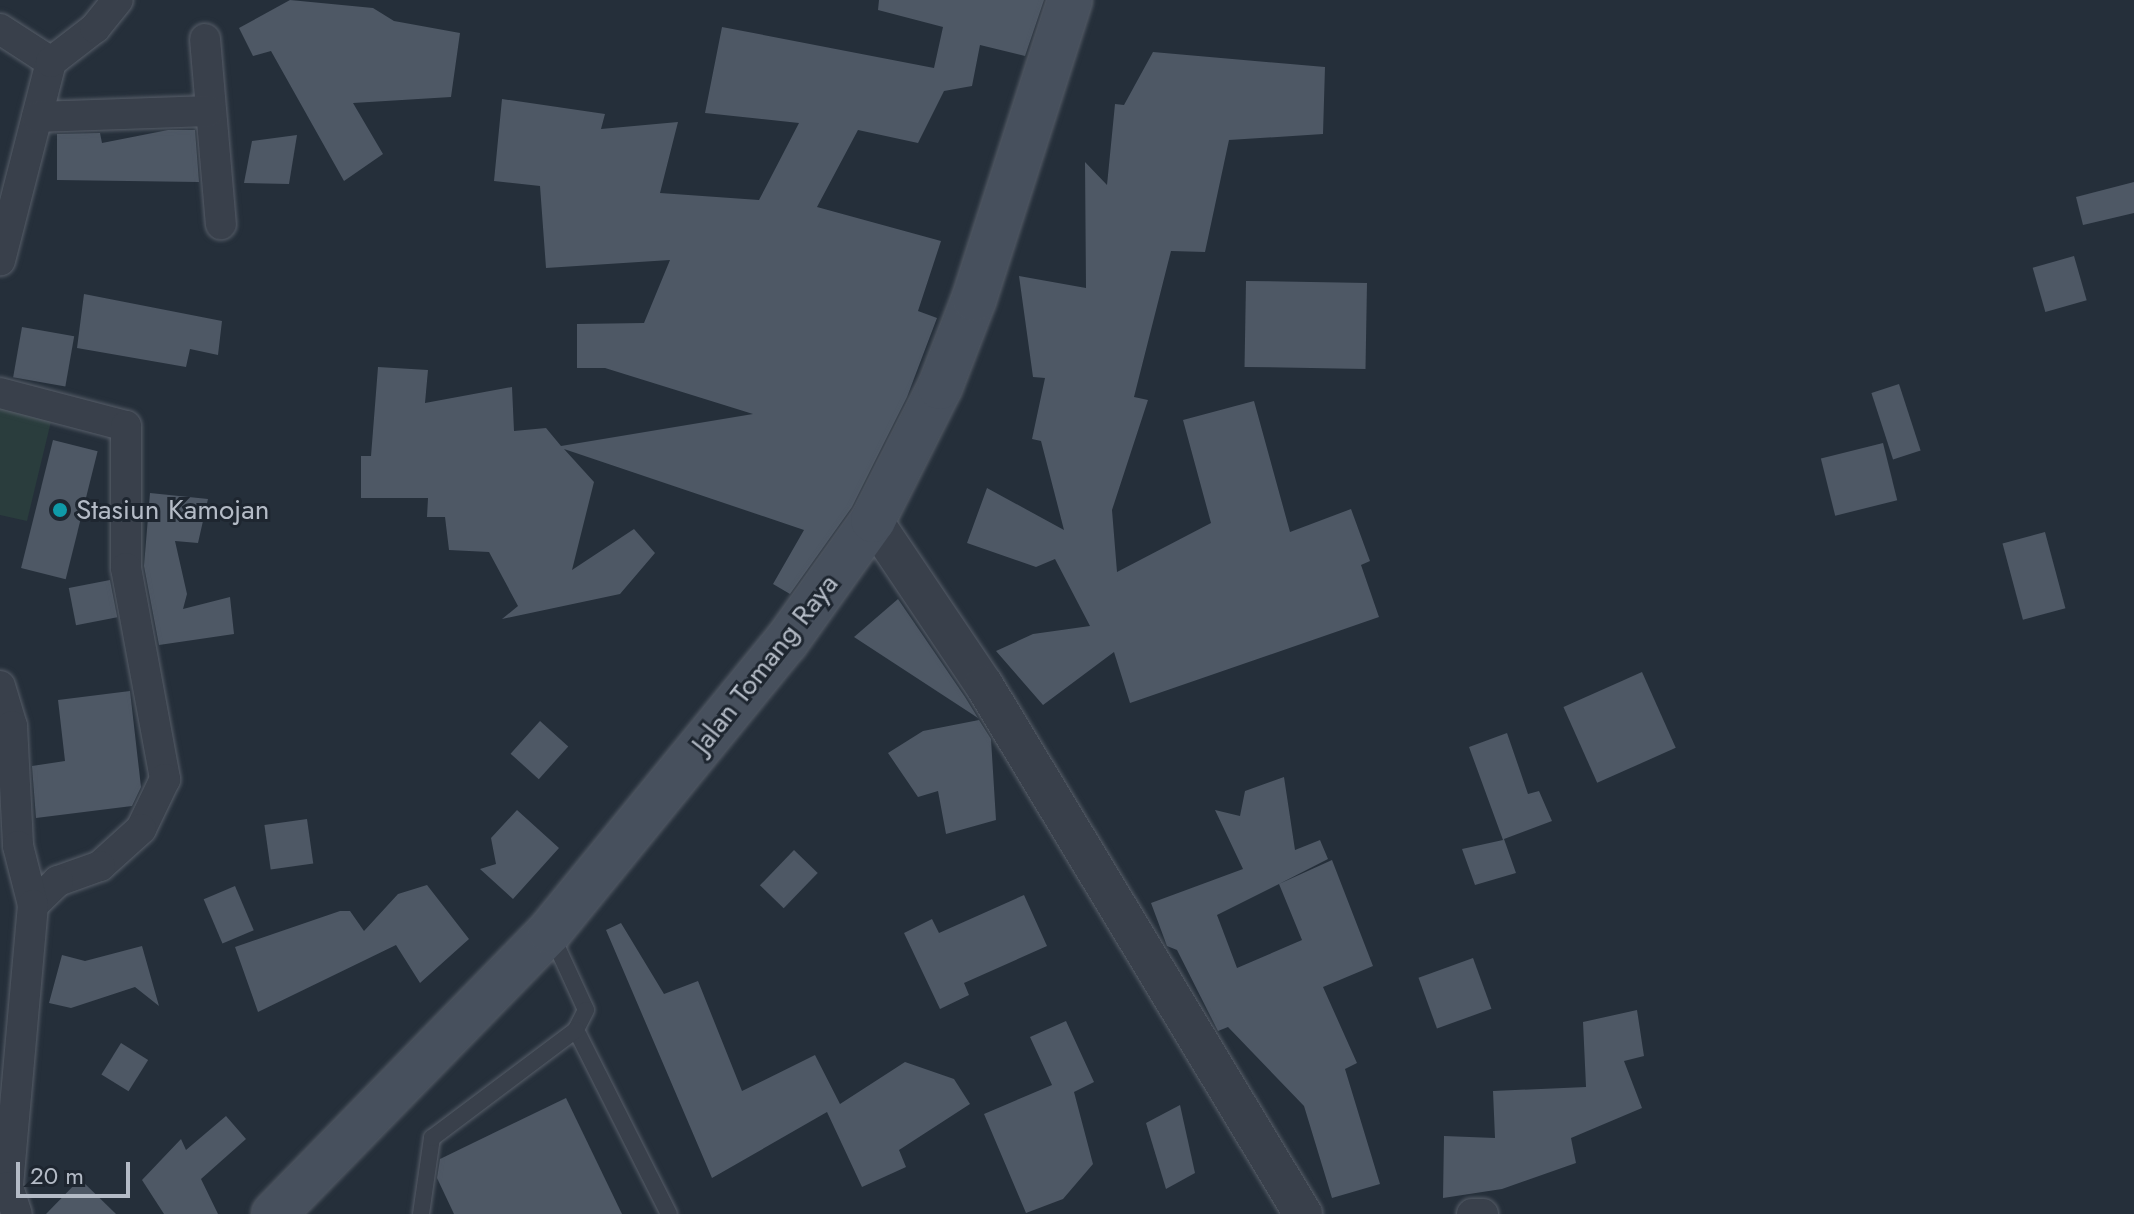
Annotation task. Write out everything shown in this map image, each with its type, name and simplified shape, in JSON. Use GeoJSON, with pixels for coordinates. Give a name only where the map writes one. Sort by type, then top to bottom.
{"type":"FeatureCollection","features":[{"type":"Feature","properties":{"kind":"main road","name":"Jalan Tomang Raya"},"geometry":{"type":"LineString","coordinates":[[274,1214],[546,935],[786,642],[873,520],[940,387],[974,299],[1070,0]]}},
{"type":"Feature","properties":{"kind":"street"},"geometry":{"type":"LineString","coordinates":[[0,261],[51,62],[118,0]]}},
{"type":"Feature","properties":{"kind":"street"},"geometry":{"type":"LineString","coordinates":[[0,29],[51,62]]}},
{"type":"Feature","properties":{"kind":"street"},"geometry":{"type":"LineString","coordinates":[[205,39],[221,224]]}},
{"type":"Feature","properties":{"kind":"street"},"geometry":{"type":"LineString","coordinates":[[37,117],[209,111]]}},
{"type":"Feature","properties":{"kind":"street"},"geometry":{"type":"LineString","coordinates":[[0,393],[126,426],[126,568],[165,779],[141,829],[100,866],[58,881],[33,905]]}},
{"type":"Feature","properties":{"kind":"street"},"geometry":{"type":"LineString","coordinates":[[873,520],[984,685],[1303,1214]]}},
{"type":"Feature","properties":{"kind":"street"},"geometry":{"type":"LineString","coordinates":[[0,686],[12,726],[9,845],[33,905],[8,1187],[17,1214]]}},
{"type":"Feature","properties":{"kind":"street"},"geometry":{"type":"LineString","coordinates":[[1472,1214],[1483,1214]]}},
{"type":"Feature","properties":{"kind":"lane"},"geometry":{"type":"LineString","coordinates":[[546,935],[578,1026],[669,1214]]}},
{"type":"Feature","properties":{"kind":"lane"},"geometry":{"type":"LineString","coordinates":[[421,1214],[432,1138],[578,1026]]}},
{"type":"Feature","properties":{"kind":"shaded area"},"geometry":{"type":"Polygon","coordinates":[[[0,397],[54,409],[27,521],[0,515],[0,397]]]}},
{"type":"Feature","properties":{"kind":"building"},"geometry":{"type":"Polygon","coordinates":[[[290,0],[373,8],[394,21],[460,33],[451,97],[353,103],[383,154],[344,181],[271,51],[253,56],[239,28],[290,0]]]}},
{"type":"Feature","properties":{"kind":"building"},"geometry":{"type":"Polygon","coordinates":[[[879,0],[1044,0],[1025,56],[980,45],[972,86],[944,91],[918,143],[858,130],[817,207],[941,241],[918,311],[937,318],[907,397],[852,507],[790,594],[773,584],[804,530],[564,449],[594,482],[572,570],[634,529],[655,553],[620,594],[502,619],[518,606],[489,552],[449,550],[445,517],[427,517],[428,498],[361,498],[361,456],[371,456],[378,367],[428,370],[425,403],[512,387],[514,431],[546,428],[561,446],[753,414],[605,368],[577,368],[577,324],[644,323],[670,260],[546,268],[540,186],[494,181],[502,99],[605,114],[601,129],[678,122],[660,193],[759,200],[799,123],[705,113],[722,27],[934,68],[943,27],[878,10],[879,0]]]}},
{"type":"Feature","properties":{"kind":"building"},"geometry":{"type":"Polygon","coordinates":[[[1153,52],[1325,67],[1323,134],[1229,140],[1205,252],[1171,251],[1134,397],[1148,400],[1112,510],[1117,572],[1211,523],[1183,420],[1254,401],[1290,532],[1351,509],[1370,561],[1361,565],[1379,617],[1130,703],[1114,652],[1043,705],[996,651],[1033,634],[1090,626],[1055,559],[1036,567],[967,543],[987,488],[1064,530],[1041,441],[1032,439],[1045,378],[1033,377],[1019,276],[1086,288],[1085,162],[1107,185],[1115,104],[1124,105],[1153,52]]]}},
{"type":"Feature","properties":{"kind":"building"},"geometry":{"type":"Polygon","coordinates":[[[168,130],[195,130],[199,182],[57,180],[57,134],[100,133],[102,143],[168,130]]]}},
{"type":"Feature","properties":{"kind":"building"},"geometry":{"type":"Polygon","coordinates":[[[297,135],[289,184],[244,183],[252,141],[297,135]]]}},
{"type":"Feature","properties":{"kind":"building"},"geometry":{"type":"Polygon","coordinates":[[[2134,182],[2134,213],[2083,225],[2076,197],[2134,182]]]}},
{"type":"Feature","properties":{"kind":"building"},"geometry":{"type":"Polygon","coordinates":[[[2074,256],[2087,300],[2045,312],[2033,268],[2074,256]]]}},
{"type":"Feature","properties":{"kind":"building"},"geometry":{"type":"Polygon","coordinates":[[[1246,281],[1367,283],[1365,369],[1245,367],[1246,281]]]}},
{"type":"Feature","properties":{"kind":"building"},"geometry":{"type":"Polygon","coordinates":[[[84,294],[222,321],[218,355],[190,349],[186,367],[77,348],[84,294]]]}},
{"type":"Feature","properties":{"kind":"building"},"geometry":{"type":"Polygon","coordinates":[[[22,327],[74,336],[65,386],[13,377],[22,327]]]}},
{"type":"Feature","properties":{"kind":"building"},"geometry":{"type":"Polygon","coordinates":[[[1899,384],[1921,451],[1893,460],[1871,393],[1899,384]]]}},
{"type":"Feature","properties":{"kind":"building","name":"Stasiun Kamojan"},"geometry":{"type":"Polygon","coordinates":[[[53,440],[98,451],[66,579],[21,568],[53,440]]]}},
{"type":"Feature","properties":{"kind":"building"},"geometry":{"type":"Polygon","coordinates":[[[1883,443],[1897,500],[1835,516],[1821,458],[1883,443]]]}},
{"type":"Feature","properties":{"kind":"building"},"geometry":{"type":"Polygon","coordinates":[[[150,493],[208,499],[198,543],[175,541],[187,594],[183,609],[230,597],[234,634],[159,645],[144,566],[150,493]]]}},
{"type":"Feature","properties":{"kind":"building"},"geometry":{"type":"Polygon","coordinates":[[[2045,532],[2065,608],[2023,620],[2002,543],[2045,532]]]}},
{"type":"Feature","properties":{"kind":"building"},"geometry":{"type":"Polygon","coordinates":[[[110,580],[117,617],[76,625],[69,588],[110,580]]]}},
{"type":"Feature","properties":{"kind":"building"},"geometry":{"type":"Polygon","coordinates":[[[898,599],[965,697],[978,718],[854,637],[898,599]]]}},
{"type":"Feature","properties":{"kind":"building"},"geometry":{"type":"Polygon","coordinates":[[[1642,672],[1676,748],[1597,783],[1563,707],[1642,672]]]}},
{"type":"Feature","properties":{"kind":"building"},"geometry":{"type":"Polygon","coordinates":[[[130,691],[141,787],[132,806],[36,818],[32,766],[65,761],[58,700],[130,691]]]}},
{"type":"Feature","properties":{"kind":"building"},"geometry":{"type":"Polygon","coordinates":[[[979,720],[991,739],[996,820],[946,834],[938,791],[918,797],[888,753],[923,731],[979,720]]]}},
{"type":"Feature","properties":{"kind":"building"},"geometry":{"type":"Polygon","coordinates":[[[540,721],[568,746],[539,779],[511,754],[540,721]]]}},
{"type":"Feature","properties":{"kind":"building"},"geometry":{"type":"Polygon","coordinates":[[[1507,733],[1528,794],[1539,791],[1552,821],[1504,839],[1516,873],[1475,885],[1462,849],[1503,840],[1469,747],[1507,733]]]}},
{"type":"Feature","properties":{"kind":"building"},"geometry":{"type":"Polygon","coordinates":[[[1284,777],[1295,850],[1320,840],[1328,859],[1279,884],[1332,860],[1373,966],[1323,987],[1357,1063],[1345,1069],[1380,1184],[1332,1198],[1304,1106],[1228,1027],[1218,1031],[1177,950],[1167,946],[1151,903],[1243,869],[1215,810],[1240,816],[1245,791],[1284,777]],[[1279,884],[1217,915],[1237,968],[1302,940],[1279,884]]]}},
{"type":"Feature","properties":{"kind":"building"},"geometry":{"type":"Polygon","coordinates":[[[517,810],[559,848],[513,899],[480,869],[496,864],[491,838],[517,810]]]}},
{"type":"Feature","properties":{"kind":"building"},"geometry":{"type":"Polygon","coordinates":[[[307,819],[313,864],[271,870],[264,825],[307,819]]]}},
{"type":"Feature","properties":{"kind":"building"},"geometry":{"type":"Polygon","coordinates":[[[794,850],[818,873],[784,908],[760,885],[794,850]]]}},
{"type":"Feature","properties":{"kind":"building"},"geometry":{"type":"Polygon","coordinates":[[[427,885],[469,939],[420,983],[396,945],[258,1012],[235,947],[340,911],[350,911],[364,931],[398,894],[427,885]]]}},
{"type":"Feature","properties":{"kind":"building"},"geometry":{"type":"Polygon","coordinates":[[[235,886],[254,930],[222,943],[204,899],[235,886]]]}},
{"type":"Feature","properties":{"kind":"building"},"geometry":{"type":"Polygon","coordinates":[[[1024,895],[1047,946],[964,983],[969,995],[940,1009],[904,933],[932,919],[939,933],[1024,895]]]}},
{"type":"Feature","properties":{"kind":"building"},"geometry":{"type":"Polygon","coordinates":[[[621,923],[664,994],[698,981],[742,1091],[815,1055],[840,1104],[905,1062],[954,1079],[970,1104],[899,1150],[906,1167],[862,1187],[827,1112],[712,1178],[606,930],[621,923]]]}},
{"type":"Feature","properties":{"kind":"building"},"geometry":{"type":"Polygon","coordinates":[[[142,946],[159,1006],[135,987],[71,1008],[49,1003],[62,955],[85,961],[142,946]]]}},
{"type":"Feature","properties":{"kind":"building"},"geometry":{"type":"Polygon","coordinates":[[[1473,958],[1491,1009],[1437,1029],[1418,978],[1473,958]]]}},
{"type":"Feature","properties":{"kind":"building"},"geometry":{"type":"Polygon","coordinates":[[[1637,1010],[1644,1056],[1624,1061],[1642,1108],[1571,1138],[1576,1163],[1502,1189],[1443,1198],[1444,1136],[1495,1138],[1493,1091],[1586,1087],[1583,1022],[1637,1010]]]}},
{"type":"Feature","properties":{"kind":"building"},"geometry":{"type":"Polygon","coordinates":[[[1066,1021],[1094,1082],[1074,1092],[1093,1164],[1063,1199],[1026,1213],[984,1114],[1052,1085],[1030,1037],[1066,1021]]]}},
{"type":"Feature","properties":{"kind":"building"},"geometry":{"type":"Polygon","coordinates":[[[121,1043],[148,1060],[129,1091],[101,1074],[121,1043]]]}},
{"type":"Feature","properties":{"kind":"building"},"geometry":{"type":"Polygon","coordinates":[[[566,1098],[622,1214],[454,1214],[437,1178],[440,1159],[566,1098]]]}},
{"type":"Feature","properties":{"kind":"building"},"geometry":{"type":"Polygon","coordinates":[[[1180,1105],[1195,1173],[1166,1189],[1146,1123],[1180,1105]]]}},
{"type":"Feature","properties":{"kind":"building"},"geometry":{"type":"Polygon","coordinates":[[[226,1116],[246,1139],[201,1179],[218,1214],[164,1214],[142,1180],[181,1139],[186,1150],[226,1116]]]}},
{"type":"Feature","properties":{"kind":"building"},"geometry":{"type":"Polygon","coordinates":[[[80,1179],[116,1214],[46,1214],[80,1179]]]}},
{"type":"Feature","properties":{"kind":"place","name":"Stasiun Kamojan"},"geometry":{"type":"Point","coordinates":[60,510]}}]}
